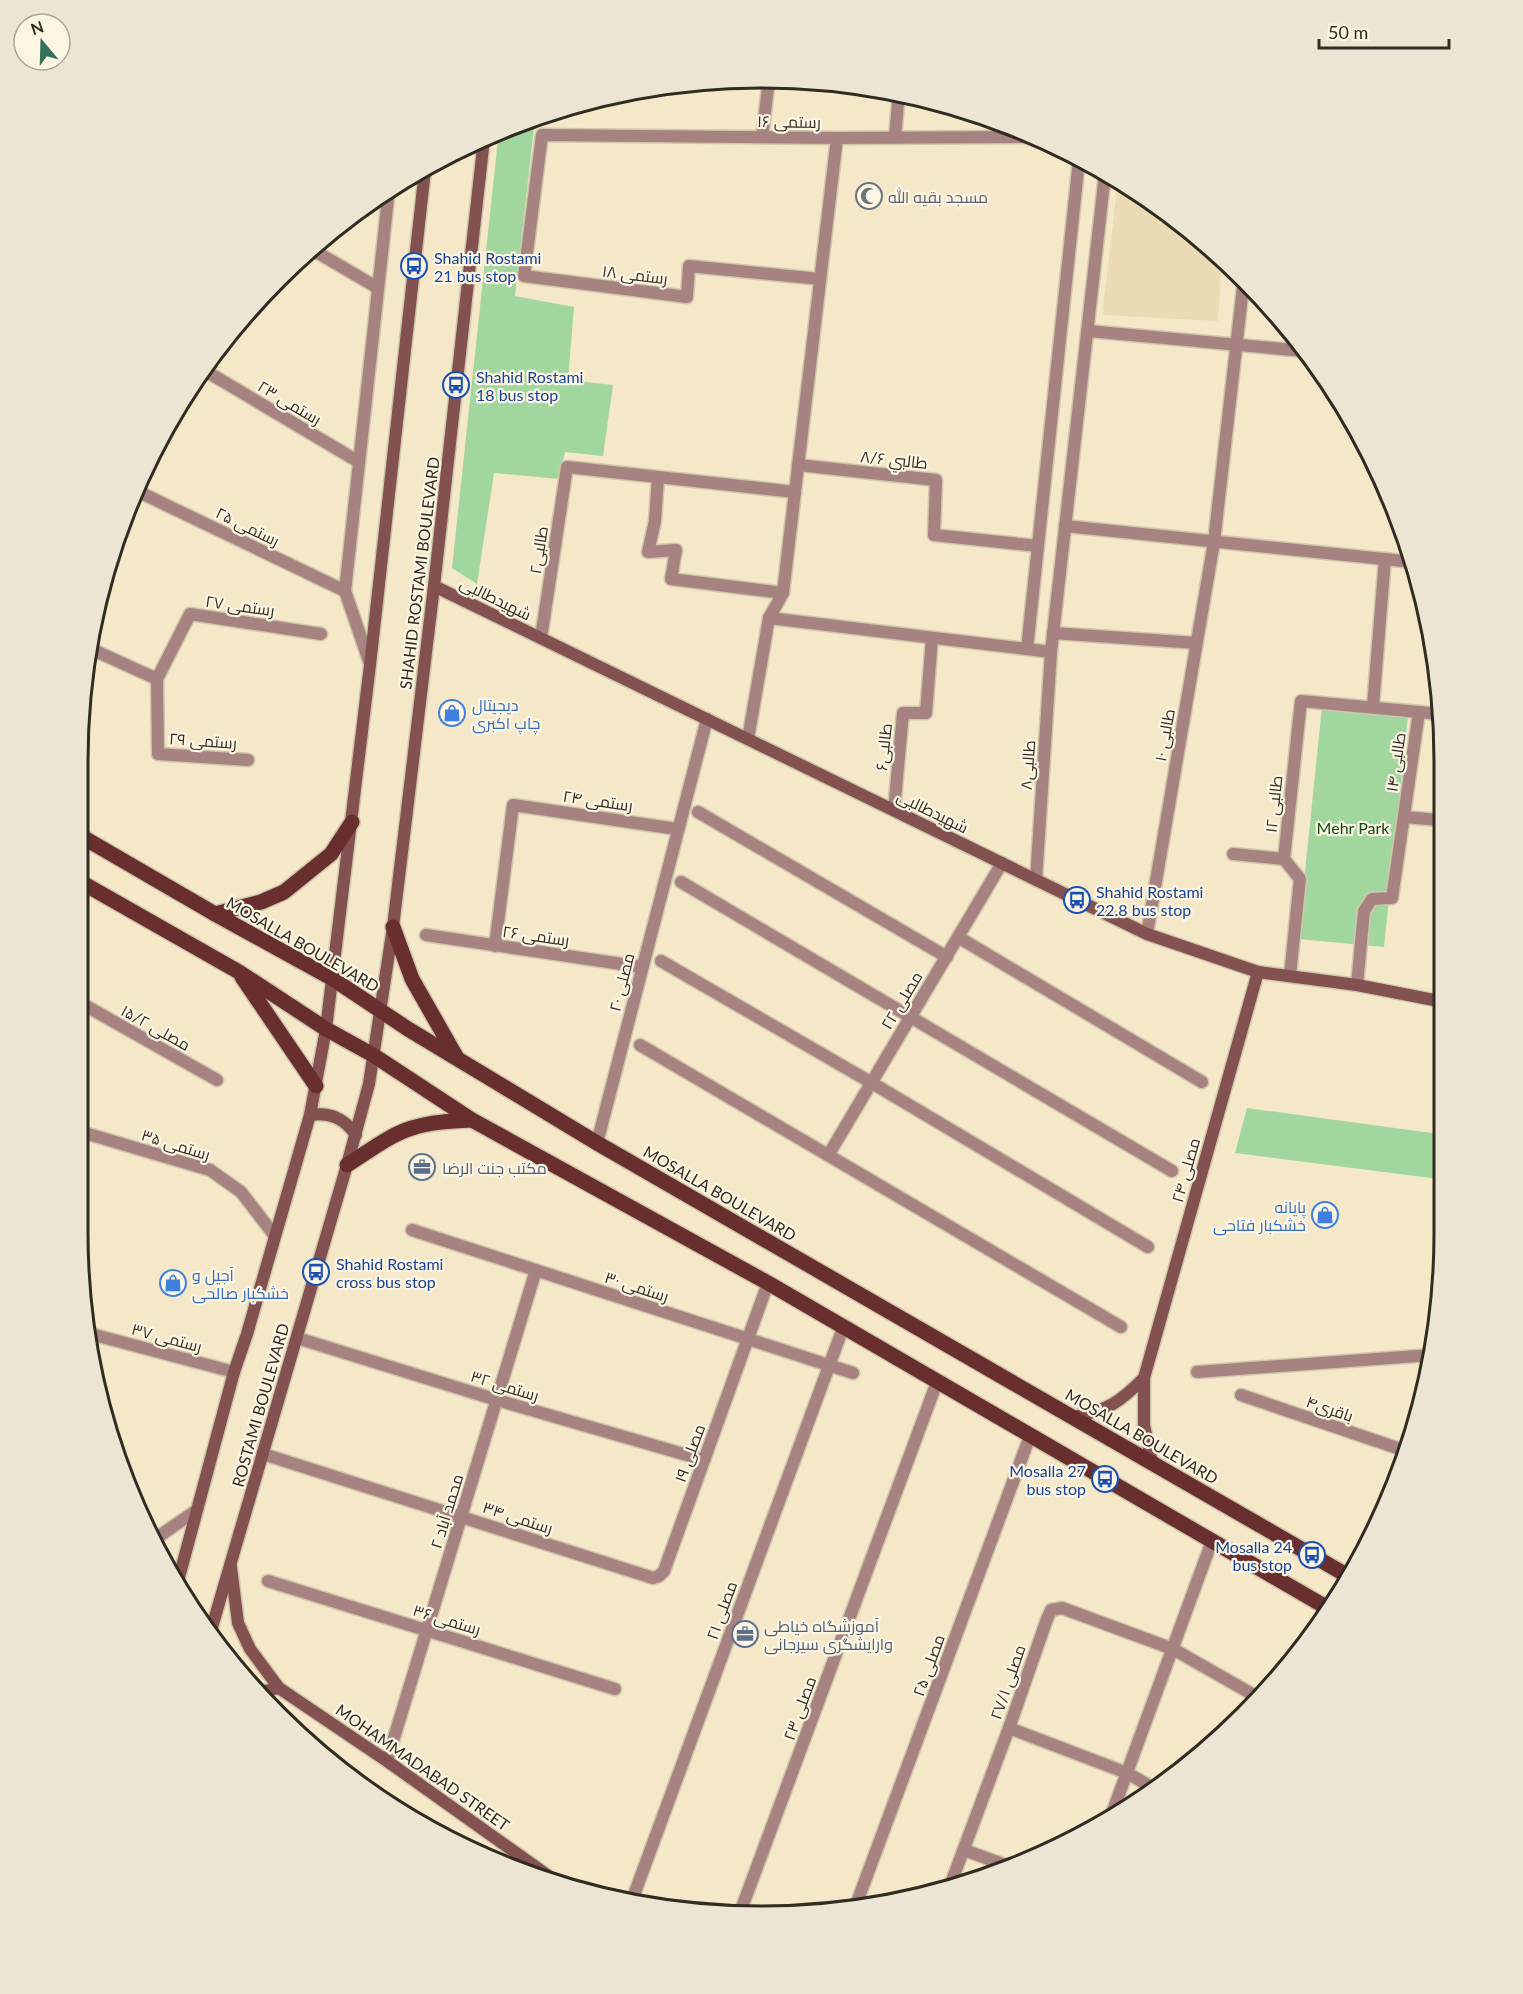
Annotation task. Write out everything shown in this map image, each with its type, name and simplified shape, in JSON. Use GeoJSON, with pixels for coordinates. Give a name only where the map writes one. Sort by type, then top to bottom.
{"type":"FeatureCollection","features":[{"type":"Feature","properties":{"kind":"main road","name":"SHAHID ROSTAMI BOULEVARD"},"geometry":{"type":"LineString","coordinates":[[382,1010],[435,586],[482,150]]}},
{"type":"Feature","properties":{"kind":"main road"},"geometry":{"type":"LineString","coordinates":[[326,1029],[352,822],[424,180]]}},
{"type":"Feature","properties":{"kind":"main road","name":"شهیدطالبی"},"geometry":{"type":"LineString","coordinates":[[435,586],[1148,934],[1258,972],[1357,985],[1434,1000]]}},
{"type":"Feature","properties":{"kind":"main road"},"geometry":{"type":"LineString","coordinates":[[215,914],[261,902],[284,892],[331,854],[352,822]]}},
{"type":"Feature","properties":{"kind":"main road","name":"MOSALLA BOULEVARD"},"geometry":{"type":"LineString","coordinates":[[88,840],[333,979],[408,1029],[597,1143],[1342,1572]]}},
{"type":"Feature","properties":{"kind":"main road"},"geometry":{"type":"LineString","coordinates":[[88,886],[238,972],[326,1029],[373,1054],[472,1120],[768,1283],[1322,1605]]}},
{"type":"Feature","properties":{"kind":"main road"},"geometry":{"type":"LineString","coordinates":[[393,927],[412,979],[459,1060]]}},
{"type":"Feature","properties":{"kind":"main road"},"geometry":{"type":"LineString","coordinates":[[238,972],[316,1086]]}},
{"type":"Feature","properties":{"kind":"main road","name":"مصلی ۲۴"},"geometry":{"type":"LineString","coordinates":[[1144,1378],[1258,972]]}},
{"type":"Feature","properties":{"kind":"main road","name":"ROSTAMI BOULEVARD"},"geometry":{"type":"LineString","coordinates":[[214,1622],[356,1135],[369,1084],[382,1010]]}},
{"type":"Feature","properties":{"kind":"main road","name":"ROSTAMI BOULEVARD"},"geometry":{"type":"LineString","coordinates":[[181,1572],[234,1372],[310,1115],[326,1029]]}},
{"type":"Feature","properties":{"kind":"main road"},"geometry":{"type":"LineString","coordinates":[[310,1115],[332,1114],[350,1126],[356,1135]]}},
{"type":"Feature","properties":{"kind":"main road"},"geometry":{"type":"LineString","coordinates":[[347,1165],[389,1138],[410,1128],[441,1121],[472,1120]]}},
{"type":"Feature","properties":{"kind":"main road"},"geometry":{"type":"LineString","coordinates":[[1074,1417],[1100,1411],[1116,1403],[1144,1378]]}},
{"type":"Feature","properties":{"kind":"main road"},"geometry":{"type":"LineString","coordinates":[[1144,1378],[1144,1425],[1152,1462]]}},
{"type":"Feature","properties":{"kind":"main road","name":"MOHAMMADABAD STREET"},"geometry":{"type":"LineString","coordinates":[[231,1562],[238,1623],[250,1649],[279,1688],[387,1761],[534,1866]]}},
{"type":"Feature","properties":{"kind":"main road"},"geometry":{"type":"LineString","coordinates":[[269,1690],[279,1688]]}},
{"type":"Feature","properties":{"kind":"street"},"geometry":{"type":"LineString","coordinates":[[762,137],[768,88]]}},
{"type":"Feature","properties":{"kind":"street"},"geometry":{"type":"LineString","coordinates":[[895,138],[898,102]]}},
{"type":"Feature","properties":{"kind":"street","name":"رستمی ۱۶"},"geometry":{"type":"LineString","coordinates":[[524,276],[542,135],[1012,137]]}},
{"type":"Feature","properties":{"kind":"street"},"geometry":{"type":"LineString","coordinates":[[748,739],[769,618],[783,593],[837,138]]}},
{"type":"Feature","properties":{"kind":"street"},"geometry":{"type":"LineString","coordinates":[[1027,650],[1078,168]]}},
{"type":"Feature","properties":{"kind":"street","name":"طالبی۸"},"geometry":{"type":"LineString","coordinates":[[1036,880],[1051,652],[1104,183]]}},
{"type":"Feature","properties":{"kind":"street"},"geometry":{"type":"LineString","coordinates":[[370,665],[345,591],[388,202]]}},
{"type":"Feature","properties":{"kind":"street"},"geometry":{"type":"LineString","coordinates":[[320,254],[378,288]]}},
{"type":"Feature","properties":{"kind":"street","name":"رستمی ۱۸"},"geometry":{"type":"LineString","coordinates":[[524,276],[687,297],[689,267],[820,279]]}},
{"type":"Feature","properties":{"kind":"street","name":"طالبی ۱۰"},"geometry":{"type":"LineString","coordinates":[[1148,934],[1214,542],[1242,292]]}},
{"type":"Feature","properties":{"kind":"street"},"geometry":{"type":"LineString","coordinates":[[1088,331],[1293,350]]}},
{"type":"Feature","properties":{"kind":"street","name":"رستمی ۲۳"},"geometry":{"type":"LineString","coordinates":[[212,375],[359,462]]}},
{"type":"Feature","properties":{"kind":"street","name":"طالبي ۸/۶"},"geometry":{"type":"LineString","coordinates":[[798,465],[936,480],[934,535],[1038,546]]}},
{"type":"Feature","properties":{"kind":"street","name":"طالبی۲"},"geometry":{"type":"LineString","coordinates":[[541,638],[567,467],[658,477]]}},
{"type":"Feature","properties":{"kind":"street"},"geometry":{"type":"LineString","coordinates":[[783,593],[671,579],[676,550],[648,552],[655,521],[658,477],[795,492]]}},
{"type":"Feature","properties":{"kind":"street","name":"رستمی ۲۵"},"geometry":{"type":"LineString","coordinates":[[145,494],[345,591]]}},
{"type":"Feature","properties":{"kind":"street"},"geometry":{"type":"LineString","coordinates":[[1065,526],[1403,559]]}},
{"type":"Feature","properties":{"kind":"street"},"geometry":{"type":"LineString","coordinates":[[1373,706],[1385,559]]}},
{"type":"Feature","properties":{"kind":"street","name":"رستمی ۲۷"},"geometry":{"type":"LineString","coordinates":[[157,679],[190,614],[321,634]]}},
{"type":"Feature","properties":{"kind":"street"},"geometry":{"type":"LineString","coordinates":[[769,618],[1051,652]]}},
{"type":"Feature","properties":{"kind":"street"},"geometry":{"type":"LineString","coordinates":[[1053,633],[1196,643]]}},
{"type":"Feature","properties":{"kind":"street","name":"طالبی۶"},"geometry":{"type":"LineString","coordinates":[[894,810],[903,713],[926,713],[932,638]]}},
{"type":"Feature","properties":{"kind":"street"},"geometry":{"type":"LineString","coordinates":[[98,652],[157,679]]}},
{"type":"Feature","properties":{"kind":"street","name":"رستمی ۲۹"},"geometry":{"type":"LineString","coordinates":[[157,679],[158,754],[248,760]]}},
{"type":"Feature","properties":{"kind":"street","name":"طالبی ۱۲"},"geometry":{"type":"LineString","coordinates":[[1284,859],[1301,701],[1373,706]]}},
{"type":"Feature","properties":{"kind":"street","name":"طالبی ۱۴"},"geometry":{"type":"LineString","coordinates":[[1357,985],[1364,911],[1372,899],[1392,898],[1419,712],[1373,706]]}},
{"type":"Feature","properties":{"kind":"street"},"geometry":{"type":"LineString","coordinates":[[1419,712],[1433,713]]}},
{"type":"Feature","properties":{"kind":"street","name":"مصلی ۲۰"},"geometry":{"type":"LineString","coordinates":[[597,1143],[707,719]]}},
{"type":"Feature","properties":{"kind":"street","name":"رستمی ۲۴"},"geometry":{"type":"LineString","coordinates":[[495,946],[513,805],[678,829]]}},
{"type":"Feature","properties":{"kind":"street"},"geometry":{"type":"LineString","coordinates":[[698,812],[947,957]]}},
{"type":"Feature","properties":{"kind":"street"},"geometry":{"type":"LineString","coordinates":[[1404,817],[1434,820]]}},
{"type":"Feature","properties":{"kind":"street"},"geometry":{"type":"LineString","coordinates":[[1233,854],[1284,859],[1300,879],[1290,975]]}},
{"type":"Feature","properties":{"kind":"street","name":"مصلی ۲۲"},"geometry":{"type":"LineString","coordinates":[[829,1154],[1002,863]]}},
{"type":"Feature","properties":{"kind":"street"},"geometry":{"type":"LineString","coordinates":[[681,882],[1172,1171]]}},
{"type":"Feature","properties":{"kind":"street","name":"رستمی ۲۶"},"geometry":{"type":"LineString","coordinates":[[426,935],[642,967]]}},
{"type":"Feature","properties":{"kind":"street"},"geometry":{"type":"LineString","coordinates":[[958,937],[1202,1082]]}},
{"type":"Feature","properties":{"kind":"street"},"geometry":{"type":"LineString","coordinates":[[661,961],[1148,1247]]}},
{"type":"Feature","properties":{"kind":"street","name":"مصلی ۱۵/۲"},"geometry":{"type":"LineString","coordinates":[[88,1007],[217,1080]]}},
{"type":"Feature","properties":{"kind":"street"},"geometry":{"type":"LineString","coordinates":[[640,1045],[829,1154],[1121,1328]]}},
{"type":"Feature","properties":{"kind":"street","name":"رستمی ۳۵"},"geometry":{"type":"LineString","coordinates":[[88,1134],[210,1170],[241,1192],[275,1236]]}},
{"type":"Feature","properties":{"kind":"street","name":"رستمی ۳۰"},"geometry":{"type":"LineString","coordinates":[[412,1230],[852,1373]]}},
{"type":"Feature","properties":{"kind":"street","name":"محمد آباد ۲"},"geometry":{"type":"LineString","coordinates":[[387,1761],[536,1270]]}},
{"type":"Feature","properties":{"kind":"street","name":"مصلی ۱۹"},"geometry":{"type":"LineString","coordinates":[[659,1576],[664,1571],[768,1283]]}},
{"type":"Feature","properties":{"kind":"street","name":"مصلی ۲۱"},"geometry":{"type":"LineString","coordinates":[[634,1894],[843,1328]]}},
{"type":"Feature","properties":{"kind":"street","name":"رستمی ۳۷"},"geometry":{"type":"LineString","coordinates":[[96,1335],[234,1372]]}},
{"type":"Feature","properties":{"kind":"street","name":"رستمی ۳۲"},"geometry":{"type":"LineString","coordinates":[[297,1338],[497,1400],[704,1460]]}},
{"type":"Feature","properties":{"kind":"street"},"geometry":{"type":"LineString","coordinates":[[1197,1372],[1423,1356]]}},
{"type":"Feature","properties":{"kind":"street","name":"مصلی ۲۳"},"geometry":{"type":"LineString","coordinates":[[743,1905],[937,1382]]}},
{"type":"Feature","properties":{"kind":"street","name":"باقری۴"},"geometry":{"type":"LineString","coordinates":[[1240,1395],[1399,1449]]}},
{"type":"Feature","properties":{"kind":"street","name":"مصلی ۲۵"},"geometry":{"type":"LineString","coordinates":[[858,1899],[1030,1436]]}},
{"type":"Feature","properties":{"kind":"street","name":"رستمی ۳۴"},"geometry":{"type":"LineString","coordinates":[[262,1454],[653,1578],[659,1576]]}},
{"type":"Feature","properties":{"kind":"street"},"geometry":{"type":"LineString","coordinates":[[161,1535],[197,1510]]}},
{"type":"Feature","properties":{"kind":"street"},"geometry":{"type":"LineString","coordinates":[[1115,1804],[1212,1541]]}},
{"type":"Feature","properties":{"kind":"street","name":"رستمی ۳۶"},"geometry":{"type":"LineString","coordinates":[[268,1581],[615,1689]]}},
{"type":"Feature","properties":{"kind":"street","name":"مصلی ۲۷/۱"},"geometry":{"type":"LineString","coordinates":[[953,1878],[1052,1610],[1062,1608],[1173,1649]]}},
{"type":"Feature","properties":{"kind":"street"},"geometry":{"type":"LineString","coordinates":[[1173,1649],[1251,1693]]}},
{"type":"Feature","properties":{"kind":"street"},"geometry":{"type":"LineString","coordinates":[[1009,1728],[1127,1773],[1146,1784]]}},
{"type":"Feature","properties":{"kind":"street"},"geometry":{"type":"LineString","coordinates":[[964,1850],[998,1862]]}},
{"type":"Feature","properties":{"kind":"shaded area"},"geometry":{"type":"Polygon","coordinates":[[[1117,191],[1171,228],[1221,271],[1218,321],[1102,315],[1117,191]]]}},
{"type":"Feature","properties":{"kind":"green space"},"geometry":{"type":"Polygon","coordinates":[[[534,128],[515,296],[574,307],[568,380],[613,385],[603,456],[565,452],[559,479],[494,473],[477,584],[452,568],[498,143],[534,128]]]}},
{"type":"Feature","properties":{"kind":"green space","name":"Mehr Park"},"geometry":{"type":"Polygon","coordinates":[[[1322,707],[1408,716],[1384,947],[1298,939],[1322,707]]]}},
{"type":"Feature","properties":{"kind":"green space"},"geometry":{"type":"Polygon","coordinates":[[[1247,1108],[1434,1133],[1434,1178],[1235,1153],[1247,1108]]]}},
{"type":"Feature","properties":{"kind":"place","name":"مسجد بقیه الله"},"geometry":{"type":"Point","coordinates":[869,196]}},
{"type":"Feature","properties":{"kind":"place","name":"Shahid Rostami 21 bus stop"},"geometry":{"type":"Point","coordinates":[414,266]}},
{"type":"Feature","properties":{"kind":"place","name":"Shahid Rostami 18 bus stop"},"geometry":{"type":"Point","coordinates":[456,385]}},
{"type":"Feature","properties":{"kind":"place","name":"دیجیتال چاپ اکبری"},"geometry":{"type":"Point","coordinates":[452,713]}},
{"type":"Feature","properties":{"kind":"place","name":"Shahid Rostami 22.8 bus stop"},"geometry":{"type":"Point","coordinates":[1077,900]}},
{"type":"Feature","properties":{"kind":"place","name":"مكتب جنت الرضا"},"geometry":{"type":"Point","coordinates":[422,1167]}},
{"type":"Feature","properties":{"kind":"place","name":"پایانه خشکبار فتاحی"},"geometry":{"type":"Point","coordinates":[1325,1215]}},
{"type":"Feature","properties":{"kind":"place","name":"Shahid Rostami cross bus stop"},"geometry":{"type":"Point","coordinates":[316,1272]}},
{"type":"Feature","properties":{"kind":"place","name":"آجیل و خشکبار صالحی"},"geometry":{"type":"Point","coordinates":[173,1283]}},
{"type":"Feature","properties":{"kind":"place","name":"Mosalla 27 bus stop"},"geometry":{"type":"Point","coordinates":[1105,1479]}},
{"type":"Feature","properties":{"kind":"place","name":"Mosalla 24 bus stop"},"geometry":{"type":"Point","coordinates":[1312,1555]}},
{"type":"Feature","properties":{"kind":"place","name":"آموزشگاه خیاطی وارایشگری سیرجانی"},"geometry":{"type":"Point","coordinates":[745,1634]}}]}
